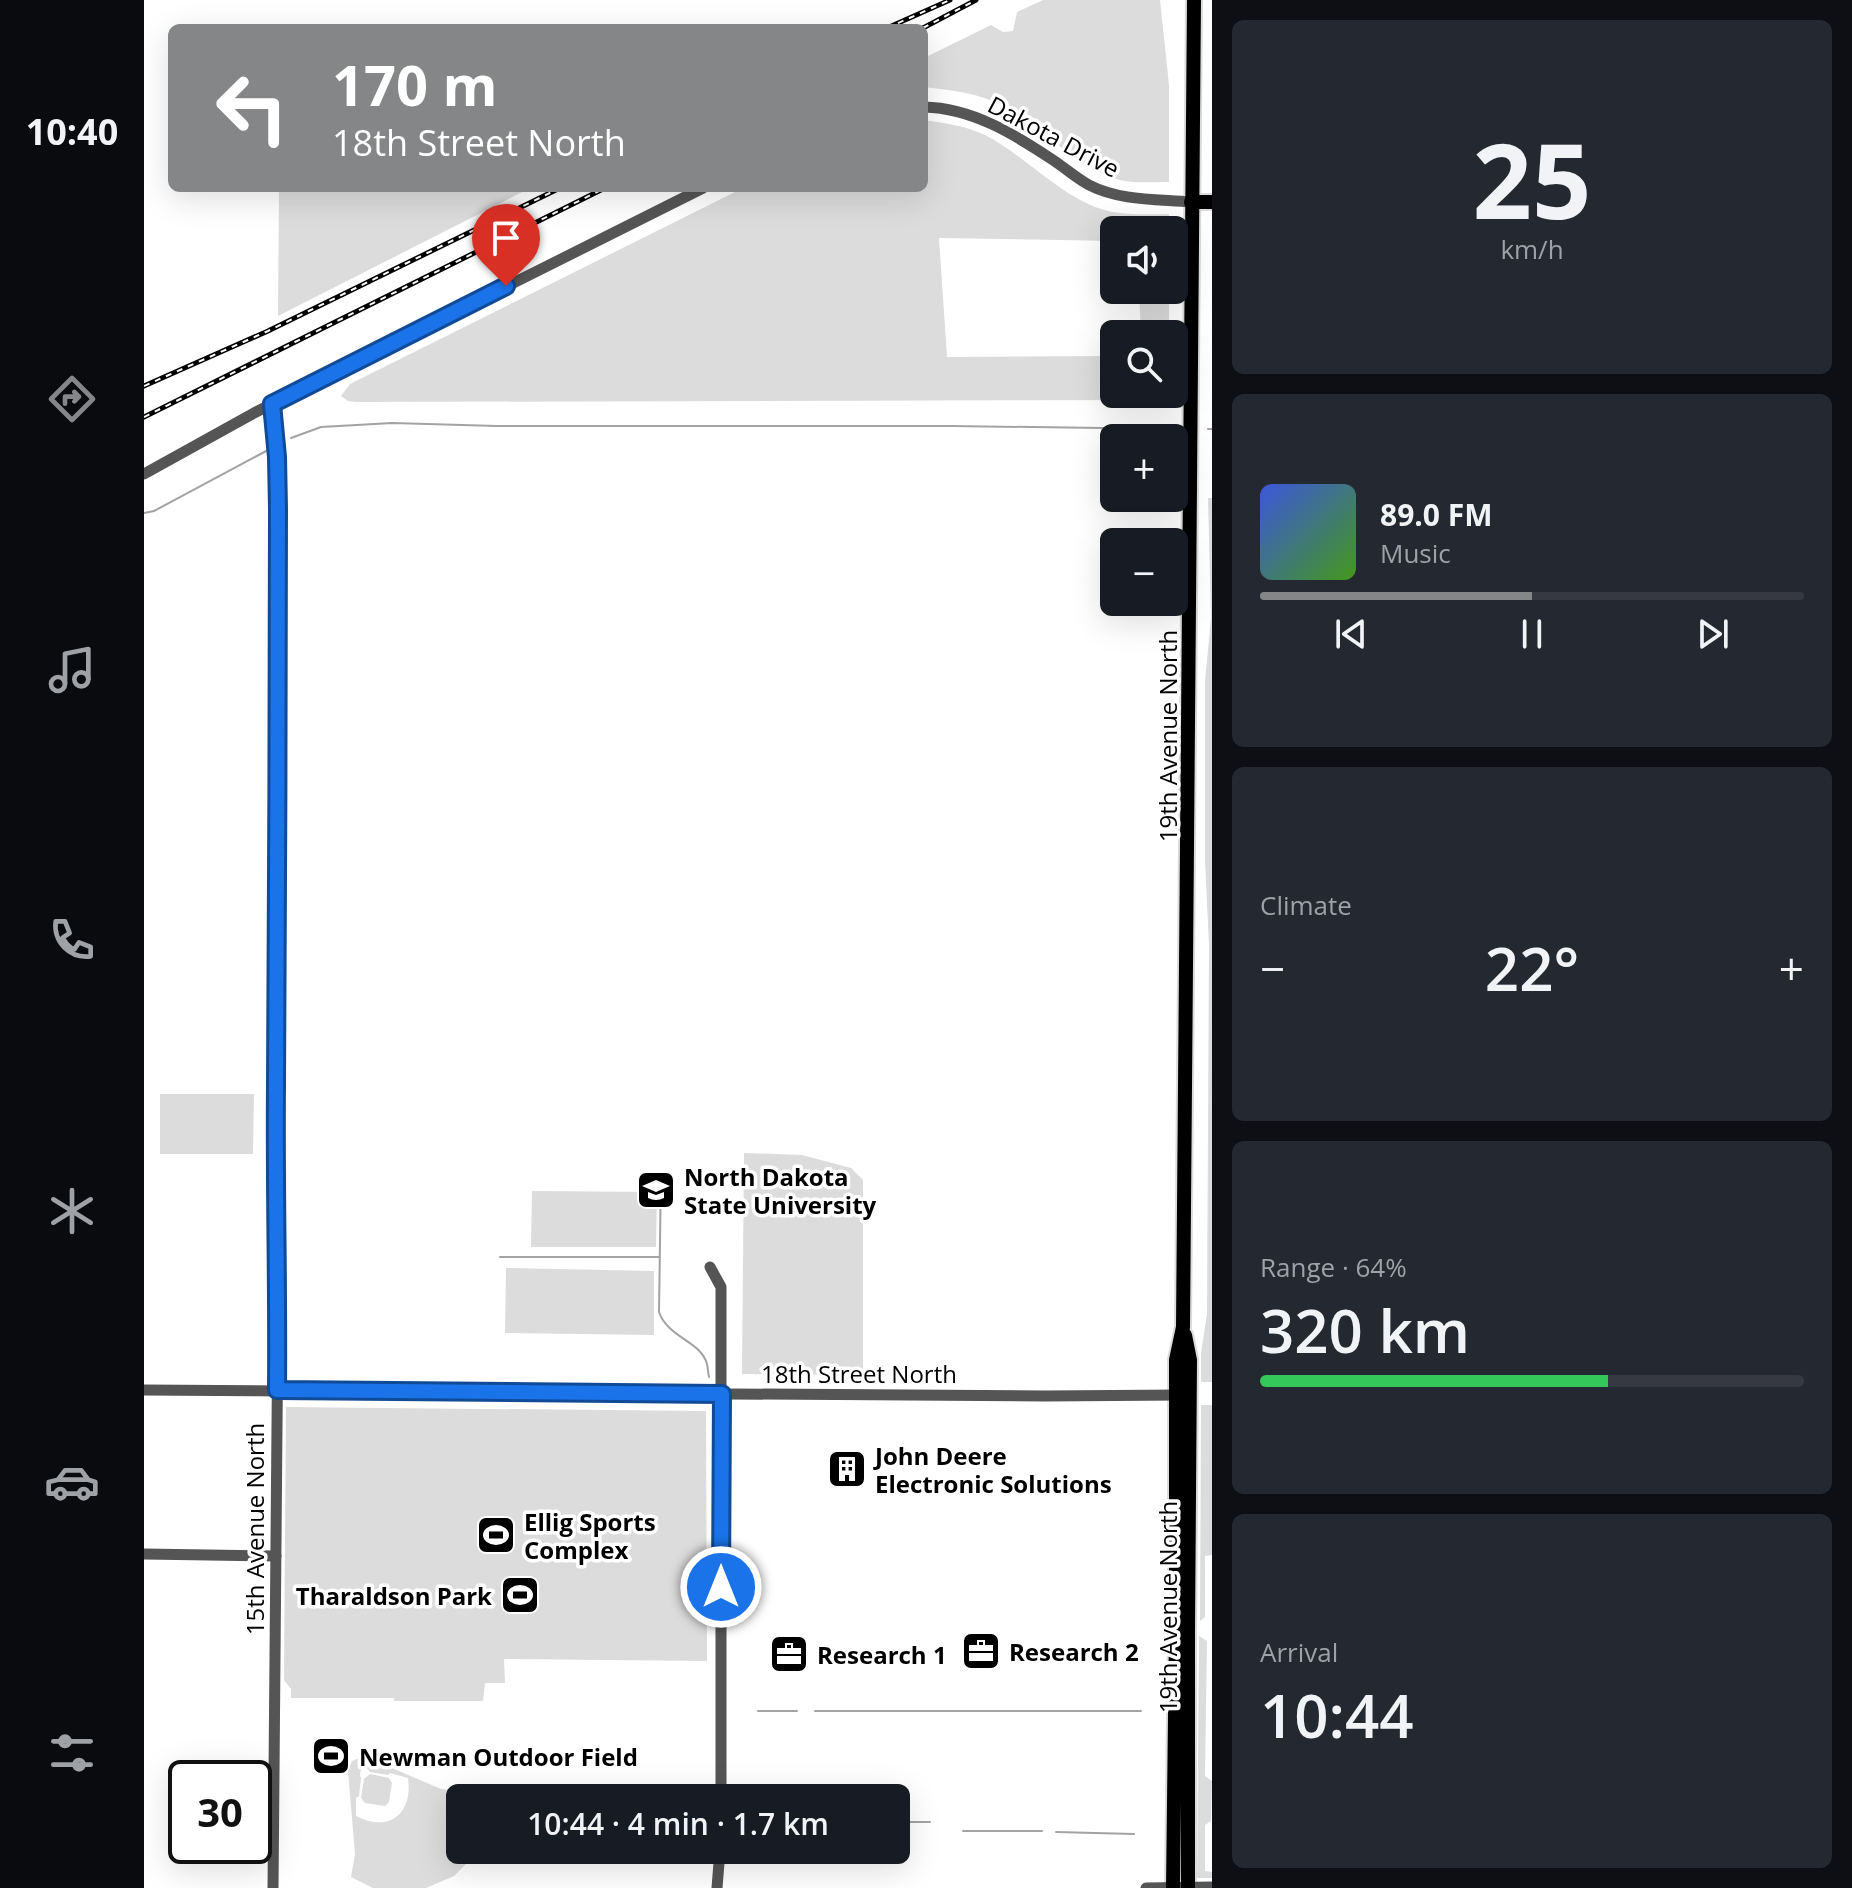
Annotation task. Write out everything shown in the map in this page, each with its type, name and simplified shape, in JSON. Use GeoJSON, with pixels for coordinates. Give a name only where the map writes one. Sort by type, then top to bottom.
{"type":"FeatureCollection","features":[{"type":"Feature","properties":{"kind":"main road","name":"19th Avenue North"},"geometry":{"type":"LineString","coordinates":[[1188,1888],[1184,1395],[1176,1360],[1183,1327],[1194,0]]}},
{"type":"Feature","properties":{"kind":"main road","name":"Dakota Drive"},"geometry":{"type":"LineString","coordinates":[[1191,202],[1212,202]]}},
{"type":"Feature","properties":{"kind":"main road","name":"19th Avenue North"},"geometry":{"type":"LineString","coordinates":[[1173,1888],[1184,1395]]}},
{"type":"Feature","properties":{"kind":"street","name":"Dakota Drive"},"geometry":{"type":"LineString","coordinates":[[928,107],[940,107],[993,123],[1089,185],[1125,198],[1191,202]]}},
{"type":"Feature","properties":{"kind":"street"},"geometry":{"type":"LineString","coordinates":[[144,474],[272,404],[695,192]]}},
{"type":"Feature","properties":{"kind":"street","name":"15th Avenue North"},"geometry":{"type":"LineString","coordinates":[[272,404],[278,509],[278,1311],[273,1888]]}},
{"type":"Feature","properties":{"kind":"street"},"geometry":{"type":"LineString","coordinates":[[710,1267],[721,1287],[721,1784]]}},
{"type":"Feature","properties":{"kind":"street","name":"18th Street North"},"geometry":{"type":"LineString","coordinates":[[144,1390],[1184,1395]]}},
{"type":"Feature","properties":{"kind":"street"},"geometry":{"type":"LineString","coordinates":[[144,1554],[276,1556]]}},
{"type":"Feature","properties":{"kind":"street"},"geometry":{"type":"LineString","coordinates":[[717,1888],[719,1864]]}},
{"type":"Feature","properties":{"kind":"street"},"geometry":{"type":"LineString","coordinates":[[1146,1888],[1212,1887]]}},
{"type":"Feature","properties":{"kind":"shaded area"},"geometry":{"type":"Polygon","coordinates":[[[1043,0],[1160,0],[1169,85],[1169,182],[1133,182],[1113,178],[1084,164],[1003,106],[965,93],[928,88],[928,56],[991,25],[1003,32],[1013,31],[1017,12],[1043,0]]]}},
{"type":"Feature","properties":{"kind":"shaded area"},"geometry":{"type":"Polygon","coordinates":[[[928,121],[963,127],[985,135],[1056,185],[1101,209],[1126,214],[1169,214],[1100,216],[1100,241],[939,238],[947,357],[1100,356],[1100,400],[356,402],[341,396],[350,384],[735,192],[928,192],[928,121]]]}},
{"type":"Feature","properties":{"kind":"shaded area"},"geometry":{"type":"Polygon","coordinates":[[[279,192],[522,192],[278,316],[279,192]]]}},
{"type":"Feature","properties":{"kind":"shaded area"},"geometry":{"type":"Polygon","coordinates":[[[1140,304],[1169,304],[1169,320],[1140,320],[1140,304]]]}},
{"type":"Feature","properties":{"kind":"shaded area"},"geometry":{"type":"Polygon","coordinates":[[[1208,498],[1212,498],[1212,1382],[1201,1382],[1201,1353],[1207,1314],[1209,945],[1205,861],[1205,681],[1211,618],[1208,498]]]}},
{"type":"Feature","properties":{"kind":"shaded area"},"geometry":{"type":"Polygon","coordinates":[[[160,1094],[254,1094],[253,1154],[160,1154],[160,1094]]]}},
{"type":"Feature","properties":{"kind":"shaded area"},"geometry":{"type":"Polygon","coordinates":[[[744,1153],[802,1155],[851,1168],[863,1180],[863,1375],[742,1374],[744,1153]]]}},
{"type":"Feature","properties":{"kind":"shaded area"},"geometry":{"type":"Polygon","coordinates":[[[532,1191],[657,1192],[656,1247],[531,1247],[532,1191]]]}},
{"type":"Feature","properties":{"kind":"shaded area"},"geometry":{"type":"Polygon","coordinates":[[[506,1268],[654,1271],[654,1335],[505,1333],[506,1268]]]}},
{"type":"Feature","properties":{"kind":"shaded area"},"geometry":{"type":"Polygon","coordinates":[[[1201,1405],[1212,1405],[1212,1555],[1205,1556],[1205,1617],[1200,1621],[1201,1405]]]}},
{"type":"Feature","properties":{"kind":"shaded area","name":"Ellig Sports Complex"},"geometry":{"type":"Polygon","coordinates":[[[286,1407],[706,1411],[707,1661],[504,1659],[505,1683],[485,1683],[483,1701],[291,1698],[291,1689],[284,1680],[286,1407]]]}},
{"type":"Feature","properties":{"kind":"shaded area"},"geometry":{"type":"Polygon","coordinates":[[[1199,1636],[1207,1641],[1205,1776],[1212,1781],[1211,1821],[1205,1825],[1205,1871],[1212,1872],[1212,1878],[1197,1878],[1199,1636]]]}},
{"type":"Feature","properties":{"kind":"shaded area"},"geometry":{"type":"Polygon","coordinates":[[[364,1756],[446,1790],[446,1864],[466,1864],[454,1876],[426,1888],[373,1888],[351,1877],[355,1854],[348,1771],[352,1761],[364,1756]],[[361,1768],[356,1816],[368,1821],[388,1821],[396,1817],[407,1802],[408,1778],[361,1768]]]}},
{"type":"Feature","properties":{"kind":"shaded area"},"geometry":{"type":"Polygon","coordinates":[[[370,1774],[389,1778],[392,1783],[389,1802],[385,1806],[365,1803],[361,1798],[364,1779],[370,1774]]]}},
{"type":"Feature","properties":{"kind":"waterway"},"geometry":{"type":"LineString","coordinates":[[291,438],[321,427],[392,423],[1100,428]]}},
{"type":"Feature","properties":{"kind":"waterway"},"geometry":{"type":"LineString","coordinates":[[144,513],[154,511],[268,450]]}},
{"type":"Feature","properties":{"kind":"waterway"},"geometry":{"type":"LineString","coordinates":[[661,1173],[659,1312],[669,1328],[704,1356],[709,1377]]}},
{"type":"Feature","properties":{"kind":"waterway"},"geometry":{"type":"LineString","coordinates":[[500,1257],[659,1257]]}},
{"type":"Feature","properties":{"kind":"waterway"},"geometry":{"type":"LineString","coordinates":[[758,1711],[797,1711]]}},
{"type":"Feature","properties":{"kind":"waterway"},"geometry":{"type":"LineString","coordinates":[[815,1711],[1141,1711]]}},
{"type":"Feature","properties":{"kind":"waterway"},"geometry":{"type":"LineString","coordinates":[[910,1822],[930,1822]]}},
{"type":"Feature","properties":{"kind":"waterway"},"geometry":{"type":"LineString","coordinates":[[963,1831],[1042,1831]]}},
{"type":"Feature","properties":{"kind":"waterway"},"geometry":{"type":"LineString","coordinates":[[1056,1832],[1134,1834]]}},
{"type":"Feature","properties":{"kind":"railway"},"geometry":{"type":"LineString","coordinates":[[896,24],[950,0]]}},
{"type":"Feature","properties":{"kind":"railway"},"geometry":{"type":"LineString","coordinates":[[928,25],[976,0]]}},
{"type":"Feature","properties":{"kind":"railway"},"geometry":{"type":"LineString","coordinates":[[144,386],[268,331],[552,192]]}},
{"type":"Feature","properties":{"kind":"railway"},"geometry":{"type":"LineString","coordinates":[[144,417],[597,192]]}},
{"type":"Feature","properties":{"kind":"place","name":"North Dakota State University"},"geometry":{"type":"Point","coordinates":[656,1190]}},
{"type":"Feature","properties":{"kind":"place","name":"John Deere Electronic Solutions"},"geometry":{"type":"Point","coordinates":[847,1469]}},
{"type":"Feature","properties":{"kind":"place","name":"Ellig Sports Complex"},"geometry":{"type":"Point","coordinates":[496,1535]}},
{"type":"Feature","properties":{"kind":"place","name":"Tharaldson Park"},"geometry":{"type":"Point","coordinates":[520,1595]}},
{"type":"Feature","properties":{"kind":"place","name":"Research 2"},"geometry":{"type":"Point","coordinates":[981,1651]}},
{"type":"Feature","properties":{"kind":"place","name":"Research 1"},"geometry":{"type":"Point","coordinates":[789,1654]}},
{"type":"Feature","properties":{"kind":"place","name":"Newman Outdoor Field"},"geometry":{"type":"Point","coordinates":[331,1756]}},
{"type":"Feature","properties":{"kind":"route"},"geometry":{"type":"LineString","coordinates":[[506,286],[272,404],[278,509],[277,1390],[722,1394],[721,1587]]}}]}
